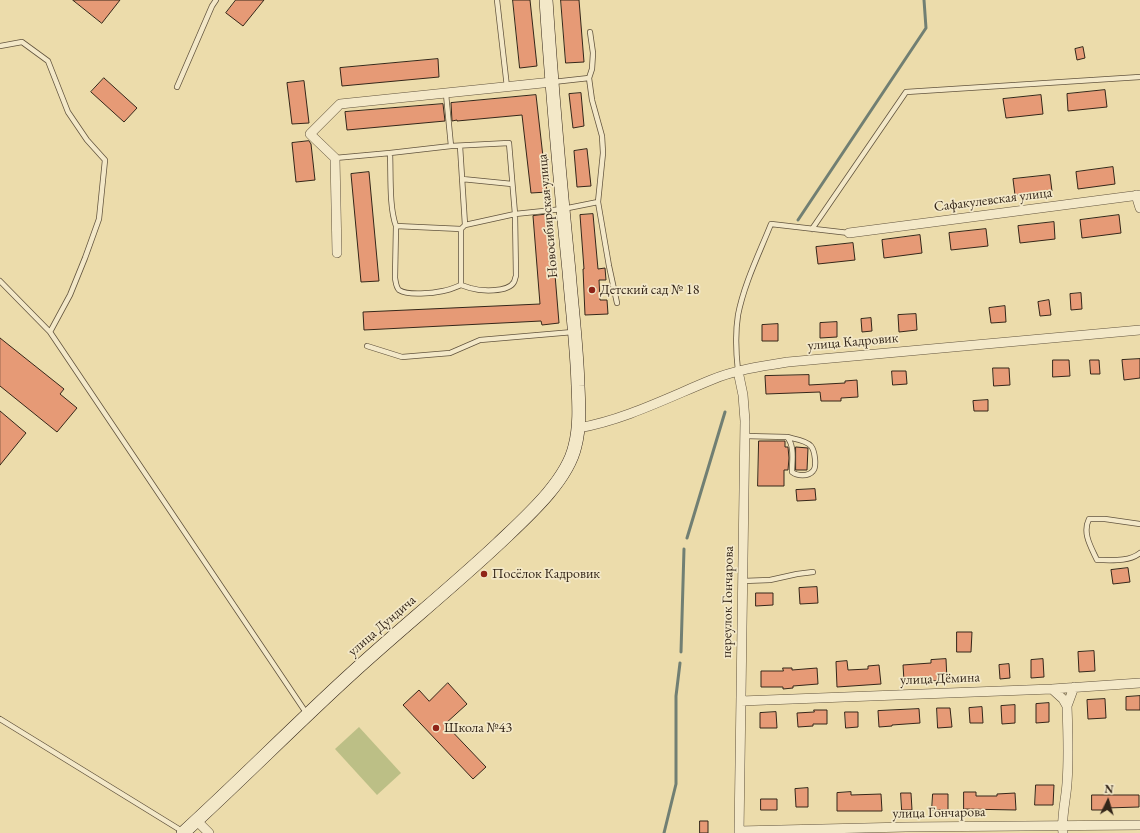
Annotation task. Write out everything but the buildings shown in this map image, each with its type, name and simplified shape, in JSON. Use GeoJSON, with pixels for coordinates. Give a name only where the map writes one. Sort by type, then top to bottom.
{"type":"FeatureCollection","features":[{"type":"Feature","properties":{"kind":"main road","name":"Новосибирская улица"},"geometry":{"type":"LineString","coordinates":[[546,0],[578,383],[578,428]]}},
{"type":"Feature","properties":{"kind":"main road","name":"улица Дундича"},"geometry":{"type":"LineString","coordinates":[[183,833],[307,715],[469,571],[516,527],[558,481],[571,459],[578,428]]}},
{"type":"Feature","properties":{"kind":"street"},"geometry":{"type":"LineString","coordinates":[[337,253],[336,158],[310,134],[340,104],[552,82]]}},
{"type":"Feature","properties":{"kind":"street"},"geometry":{"type":"LineString","coordinates":[[1138,195],[1140,208]]}},
{"type":"Feature","properties":{"kind":"street","name":"Сафакулевская улица"},"geometry":{"type":"LineString","coordinates":[[849,233],[1138,195]]}},
{"type":"Feature","properties":{"kind":"street","name":"улица Кадровик"},"geometry":{"type":"LineString","coordinates":[[578,428],[606,422],[712,380],[758,366],[1140,330]]}},
{"type":"Feature","properties":{"kind":"street","name":"переулок Гончарова"},"geometry":{"type":"LineString","coordinates":[[738,371],[743,395],[745,421],[739,832]]}},
{"type":"Feature","properties":{"kind":"street","name":"улица Дёмина"},"geometry":{"type":"LineString","coordinates":[[741,701],[1052,689],[1140,683]]}},
{"type":"Feature","properties":{"kind":"street"},"geometry":{"type":"LineString","coordinates":[[1066,706],[1074,687]]}},
{"type":"Feature","properties":{"kind":"street"},"geometry":{"type":"LineString","coordinates":[[1052,689],[1063,699],[1066,706],[1068,770],[1067,794],[1062,829]]}},
{"type":"Feature","properties":{"kind":"street"},"geometry":{"type":"LineString","coordinates":[[197,821],[209,833]]}},
{"type":"Feature","properties":{"kind":"street","name":"улица Гончарова"},"geometry":{"type":"LineString","coordinates":[[739,832],[906,828],[1062,829],[1140,825]]}},
{"type":"Feature","properties":{"kind":"lane"},"geometry":{"type":"LineString","coordinates":[[177,87],[216,0]]}},
{"type":"Feature","properties":{"kind":"lane"},"geometry":{"type":"LineString","coordinates":[[497,0],[507,87]]}},
{"type":"Feature","properties":{"kind":"lane"},"geometry":{"type":"LineString","coordinates":[[590,32],[592,69],[589,78],[592,100],[602,136],[603,153],[598,202],[617,303]]}},
{"type":"Feature","properties":{"kind":"lane"},"geometry":{"type":"LineString","coordinates":[[0,46],[22,42],[48,61],[68,112],[87,140],[105,160],[99,219],[70,295],[50,332]]}},
{"type":"Feature","properties":{"kind":"lane"},"geometry":{"type":"LineString","coordinates":[[812,229],[906,92],[1140,77]]}},
{"type":"Feature","properties":{"kind":"lane"},"geometry":{"type":"LineString","coordinates":[[552,82],[589,78]]}},
{"type":"Feature","properties":{"kind":"lane"},"geometry":{"type":"LineString","coordinates":[[446,94],[451,146]]}},
{"type":"Feature","properties":{"kind":"lane"},"geometry":{"type":"LineString","coordinates":[[336,158],[390,154],[451,146],[509,143],[515,214],[516,276],[514,282],[510,286],[500,290],[489,290],[461,285],[445,291],[429,293],[408,293],[400,291],[396,287],[396,226],[392,208],[390,154]]}},
{"type":"Feature","properties":{"kind":"lane"},"geometry":{"type":"LineString","coordinates":[[460,146],[465,225]]}},
{"type":"Feature","properties":{"kind":"lane"},"geometry":{"type":"LineString","coordinates":[[462,179],[512,184]]}},
{"type":"Feature","properties":{"kind":"lane"},"geometry":{"type":"LineString","coordinates":[[461,285],[461,230],[465,225],[515,214],[563,209],[598,202]]}},
{"type":"Feature","properties":{"kind":"lane"},"geometry":{"type":"LineString","coordinates":[[738,371],[736,351],[738,317],[748,280],[771,224],[849,233]]}},
{"type":"Feature","properties":{"kind":"lane"},"geometry":{"type":"LineString","coordinates":[[396,226],[461,230]]}},
{"type":"Feature","properties":{"kind":"lane"},"geometry":{"type":"LineString","coordinates":[[0,281],[50,332],[307,715]]}},
{"type":"Feature","properties":{"kind":"lane"},"geometry":{"type":"LineString","coordinates":[[366,346],[402,357],[450,353],[480,340],[574,332]]}},
{"type":"Feature","properties":{"kind":"lane"},"geometry":{"type":"LineString","coordinates":[[745,436],[782,436],[787,437],[806,442],[811,446],[814,452],[815,462],[812,472],[806,475],[798,475],[792,472],[791,441],[787,437]]}},
{"type":"Feature","properties":{"kind":"lane"},"geometry":{"type":"LineString","coordinates":[[1140,524],[1105,519],[1088,519],[1086,528],[1086,535],[1097,560],[1131,558],[1140,553]]}},
{"type":"Feature","properties":{"kind":"lane"},"geometry":{"type":"LineString","coordinates":[[743,581],[770,580],[813,572]]}},
{"type":"Feature","properties":{"kind":"lane"},"geometry":{"type":"LineString","coordinates":[[0,719],[183,833]]}},
{"type":"Feature","properties":{"kind":"green space"},"geometry":{"type":"Polygon","coordinates":[[[359,727],[401,773],[377,795],[335,749],[359,727]]]}},
{"type":"Feature","properties":{"kind":"waterway"},"geometry":{"type":"LineString","coordinates":[[798,220],[926,28],[924,0]]}},
{"type":"Feature","properties":{"kind":"waterway"},"geometry":{"type":"LineString","coordinates":[[687,538],[725,412]]}},
{"type":"Feature","properties":{"kind":"waterway"},"geometry":{"type":"LineString","coordinates":[[681,652],[684,549]]}},
{"type":"Feature","properties":{"kind":"waterway"},"geometry":{"type":"LineString","coordinates":[[664,833],[676,784],[676,696],[680,663]]}},
{"type":"Feature","properties":{"kind":"place","name":"Детский сад № 18"},"geometry":{"type":"Point","coordinates":[592,290]}},
{"type":"Feature","properties":{"kind":"place","name":"Посёлок Кадровик"},"geometry":{"type":"Point","coordinates":[484,574]}},
{"type":"Feature","properties":{"kind":"place","name":"Школа №43"},"geometry":{"type":"Point","coordinates":[436,728]}}]}
